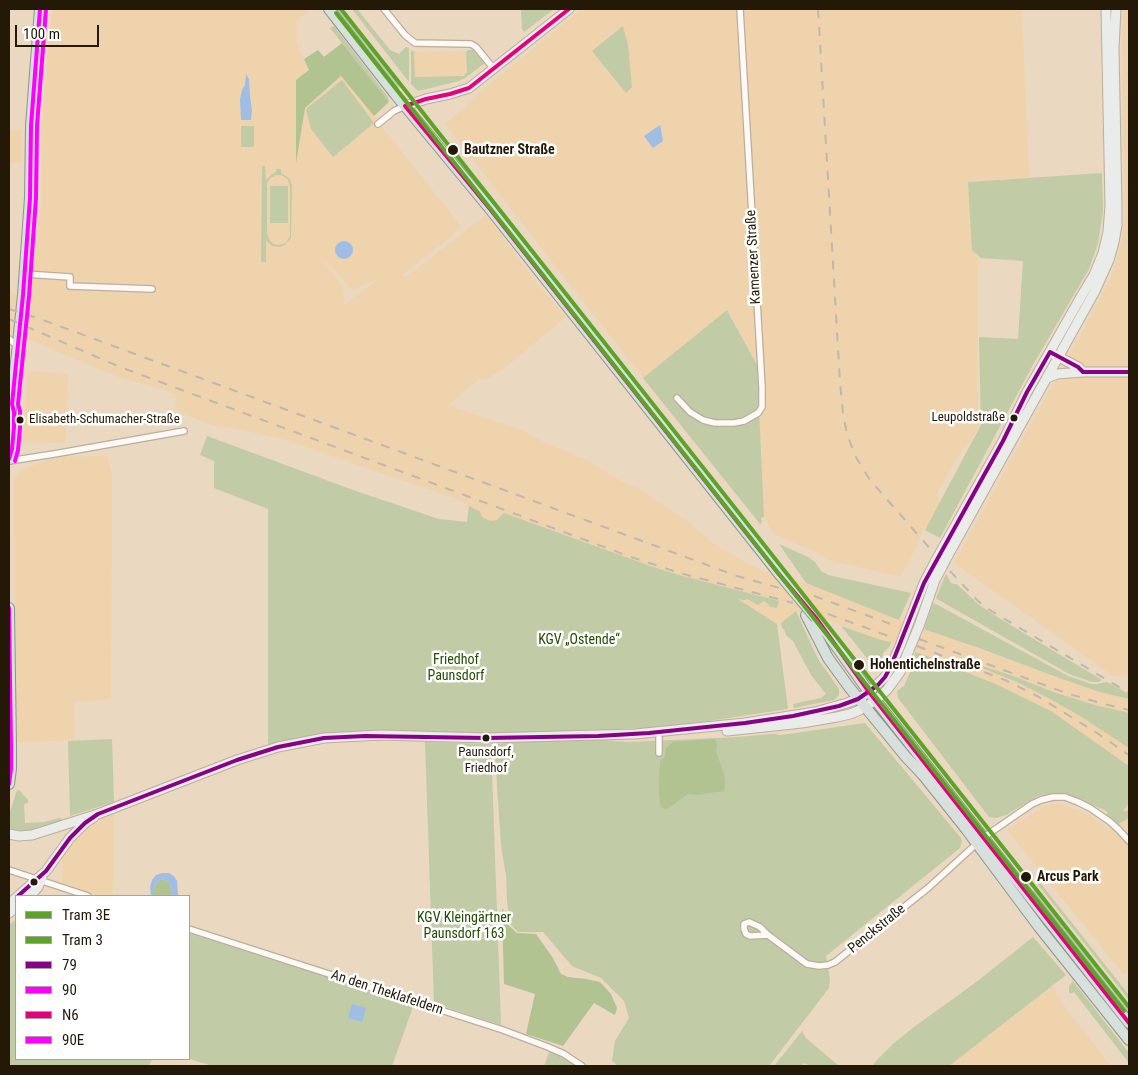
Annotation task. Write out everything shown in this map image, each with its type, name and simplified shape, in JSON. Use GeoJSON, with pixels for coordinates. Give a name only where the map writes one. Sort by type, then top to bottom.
{"type":"FeatureCollection","features":[{"type":"Feature","properties":{"kind":"main road"},"geometry":{"type":"LineString","coordinates":[[9,460],[14,427],[11,392],[18,345],[30,198],[31,126],[40,9]]}},
{"type":"Feature","properties":{"kind":"main road"},"geometry":{"type":"LineString","coordinates":[[329,9],[779,574],[980,840],[1039,927],[1129,1040]]}},
{"type":"Feature","properties":{"kind":"main road"},"geometry":{"type":"LineString","coordinates":[[405,106],[465,90],[569,9]]}},
{"type":"Feature","properties":{"kind":"main road"},"geometry":{"type":"LineString","coordinates":[[598,736],[633,740],[802,723],[850,714],[865,707],[873,696],[892,666],[924,583],[941,560],[1047,378],[1052,358],[1096,271],[1103,253],[1108,232],[1110,205],[1106,9]]}},
{"type":"Feature","properties":{"kind":"main road"},"geometry":{"type":"LineString","coordinates":[[9,834],[25,836],[98,814],[237,760],[278,747],[324,738],[380,736],[486,738],[598,736],[665,732],[745,723],[815,712],[888,690],[896,680],[919,626],[941,560],[1027,392],[1052,358],[1102,276],[1109,260],[1117,225],[1114,47],[1116,9]]}},
{"type":"Feature","properties":{"kind":"main road"},"geometry":{"type":"LineString","coordinates":[[1052,358],[1080,372]]}},
{"type":"Feature","properties":{"kind":"main road"},"geometry":{"type":"LineString","coordinates":[[1047,378],[1058,374],[1080,372],[1129,372]]}},
{"type":"Feature","properties":{"kind":"main road"},"geometry":{"type":"LineString","coordinates":[[9,429],[12,404]]}},
{"type":"Feature","properties":{"kind":"main road"},"geometry":{"type":"LineString","coordinates":[[9,608],[11,746],[9,784]]}},
{"type":"Feature","properties":{"kind":"main road"},"geometry":{"type":"LineString","coordinates":[[811,616],[828,658],[858,699],[906,757],[980,840],[1129,1023]]}},
{"type":"Feature","properties":{"kind":"main road"},"geometry":{"type":"LineString","coordinates":[[20,895],[39,880],[70,838],[85,823],[98,814]]}},
{"type":"Feature","properties":{"kind":"main road"},"geometry":{"type":"LineString","coordinates":[[31,895],[38,887],[39,880]]}},
{"type":"Feature","properties":{"kind":"street"},"geometry":{"type":"LineString","coordinates":[[384,9],[405,35],[415,43],[471,44],[476,47],[494,69]]}},
{"type":"Feature","properties":{"kind":"street","name":"Kamenzer Straße"},"geometry":{"type":"LineString","coordinates":[[677,398],[690,412],[703,420],[714,423],[744,421],[758,413],[762,407],[740,9]]}},
{"type":"Feature","properties":{"kind":"street"},"geometry":{"type":"LineString","coordinates":[[378,124],[405,106]]}},
{"type":"Feature","properties":{"kind":"street"},"geometry":{"type":"LineString","coordinates":[[24,274],[70,278],[70,286],[152,289]]}},
{"type":"Feature","properties":{"kind":"street"},"geometry":{"type":"LineString","coordinates":[[9,339],[18,345]]}},
{"type":"Feature","properties":{"kind":"street"},"geometry":{"type":"LineString","coordinates":[[9,460],[85,449],[184,431]]}},
{"type":"Feature","properties":{"kind":"street"},"geometry":{"type":"LineString","coordinates":[[659,738],[659,753]]}},
{"type":"Feature","properties":{"kind":"street","name":"Penckstraße"},"geometry":{"type":"LineString","coordinates":[[768,935],[807,964],[828,965],[841,958],[928,888],[980,840],[1032,804],[1041,800],[1065,797],[1090,808],[1118,828],[1129,841]]}},
{"type":"Feature","properties":{"kind":"street"},"geometry":{"type":"LineString","coordinates":[[9,870],[85,895]]}},
{"type":"Feature","properties":{"kind":"street","name":"An den Theklafeldern"},"geometry":{"type":"LineString","coordinates":[[190,929],[503,1030],[564,1054],[582,1066]]}},
{"type":"Feature","properties":{"kind":"shaded area"},"geometry":{"type":"Polygon","coordinates":[[[52,9],[311,9],[297,20],[297,44],[309,70],[296,158],[305,108],[342,76],[461,228],[403,275],[405,278],[486,215],[534,279],[566,317],[507,366],[486,380],[479,379],[448,405],[521,430],[585,459],[623,482],[637,487],[686,520],[711,542],[763,571],[806,583],[926,630],[1018,663],[1129,699],[1129,713],[1056,693],[1013,676],[966,662],[1017,682],[1080,716],[1129,748],[1129,766],[1051,711],[999,685],[891,642],[841,626],[838,623],[796,611],[777,624],[736,597],[467,522],[469,506],[459,500],[286,440],[233,428],[215,426],[178,412],[174,406],[177,395],[121,378],[25,338],[40,209],[42,207],[41,134],[52,9]],[[318,254],[343,287],[344,305],[378,279],[353,290],[318,254]]]}},
{"type":"Feature","properties":{"kind":"shaded area"},"geometry":{"type":"Polygon","coordinates":[[[582,9],[1022,9],[1029,177],[974,181],[978,279],[978,429],[961,452],[938,491],[939,504],[925,530],[923,529],[916,548],[900,577],[828,560],[820,554],[775,535],[764,517],[757,365],[728,310],[643,378],[445,124],[475,96],[582,9]]]}},
{"type":"Feature","properties":{"kind":"shaded area"},"geometry":{"type":"Polygon","coordinates":[[[1124,9],[1129,9],[1129,674],[1113,676],[954,563],[1100,299],[1110,280],[1117,260],[1125,224],[1122,41],[1124,9]]]}},
{"type":"Feature","properties":{"kind":"shaded area"},"geometry":{"type":"Polygon","coordinates":[[[466,51],[467,72],[464,76],[414,77],[415,52],[466,51]]]}},
{"type":"Feature","properties":{"kind":"shaded area"},"geometry":{"type":"Polygon","coordinates":[[[9,129],[21,129],[21,163],[9,163],[9,129]]]}},
{"type":"Feature","properties":{"kind":"shaded area"},"geometry":{"type":"Polygon","coordinates":[[[9,291],[17,295],[14,328],[11,335],[9,334],[9,291]]]}},
{"type":"Feature","properties":{"kind":"shaded area"},"geometry":{"type":"Polygon","coordinates":[[[28,371],[68,374],[65,443],[23,442],[28,371]]]}},
{"type":"Feature","properties":{"kind":"shaded area"},"geometry":{"type":"Polygon","coordinates":[[[107,456],[112,474],[111,699],[74,702],[75,740],[16,742],[14,480],[23,469],[55,457],[107,456]]]}},
{"type":"Feature","properties":{"kind":"shaded area","name":"Arcus Park"},"geometry":{"type":"Polygon","coordinates":[[[1129,803],[1129,970],[1124,975],[1007,830],[1045,806],[1058,804],[1079,810],[1109,829],[1129,803]]]}},
{"type":"Feature","properties":{"kind":"shaded area"},"geometry":{"type":"Polygon","coordinates":[[[114,813],[113,895],[96,895],[62,884],[62,858],[69,848],[92,825],[114,813]]]}},
{"type":"Feature","properties":{"kind":"shaded area"},"geometry":{"type":"Polygon","coordinates":[[[1052,986],[1055,988],[1058,998],[1111,1066],[949,1066],[1052,986]]]}},
{"type":"Feature","properties":{"kind":"green space"},"geometry":{"type":"Polygon","coordinates":[[[334,9],[339,9],[401,86],[397,89],[334,9]]]}},
{"type":"Feature","properties":{"kind":"green space"},"geometry":{"type":"Polygon","coordinates":[[[352,9],[357,9],[390,50],[399,54],[406,47],[409,48],[409,82],[352,9]]]}},
{"type":"Feature","properties":{"kind":"green space"},"geometry":{"type":"Polygon","coordinates":[[[521,9],[554,9],[524,32],[522,29],[521,9]]]}},
{"type":"Feature","properties":{"kind":"green space"},"geometry":{"type":"Polygon","coordinates":[[[334,26],[388,97],[389,102],[330,28],[334,26]]]}},
{"type":"Feature","properties":{"kind":"green space"},"geometry":{"type":"Polygon","coordinates":[[[623,26],[628,45],[632,87],[626,93],[592,51],[623,26]]]}},
{"type":"Feature","properties":{"kind":"green space"},"geometry":{"type":"Polygon","coordinates":[[[342,43],[389,102],[374,116],[341,76],[305,108],[296,163],[296,80],[309,70],[304,59],[318,50],[324,57],[342,43]]]}},
{"type":"Feature","properties":{"kind":"green space"},"geometry":{"type":"Polygon","coordinates":[[[474,49],[485,63],[465,78],[418,91],[411,84],[411,50],[415,52],[415,77],[464,76],[467,72],[466,51],[474,49]]]}},
{"type":"Feature","properties":{"kind":"green space"},"geometry":{"type":"Polygon","coordinates":[[[342,80],[374,123],[333,157],[311,129],[306,109],[342,80]]]}},
{"type":"Feature","properties":{"kind":"green space"},"geometry":{"type":"Polygon","coordinates":[[[241,126],[254,126],[254,147],[241,147],[241,126]]]}},
{"type":"Feature","properties":{"kind":"green space"},"geometry":{"type":"Polygon","coordinates":[[[262,166],[265,166],[266,180],[276,172],[276,169],[281,169],[281,173],[289,178],[292,185],[291,238],[285,245],[279,247],[272,246],[266,240],[266,262],[261,262],[262,166]],[[276,175],[269,179],[267,184],[267,234],[270,241],[279,245],[286,243],[290,236],[290,187],[288,180],[281,175],[276,175]]]}},
{"type":"Feature","properties":{"kind":"green space"},"geometry":{"type":"Polygon","coordinates":[[[1102,173],[1103,212],[1098,243],[1089,269],[1034,363],[940,538],[925,530],[981,425],[979,337],[1018,339],[1023,261],[981,258],[972,250],[968,182],[1102,173]]]}},
{"type":"Feature","properties":{"kind":"green space"},"geometry":{"type":"Polygon","coordinates":[[[270,186],[288,186],[288,223],[270,223],[270,186]]]}},
{"type":"Feature","properties":{"kind":"green space"},"geometry":{"type":"Polygon","coordinates":[[[727,310],[757,365],[764,517],[761,518],[762,523],[760,524],[643,378],[727,310]]]}},
{"type":"Feature","properties":{"kind":"green space","name":"KGV „Ostende“"},"geometry":{"type":"Polygon","coordinates":[[[207,436],[353,490],[439,519],[467,522],[469,506],[479,511],[483,518],[491,521],[497,520],[504,513],[653,567],[779,601],[777,608],[770,607],[764,601],[758,605],[747,599],[738,599],[777,624],[788,709],[669,727],[492,734],[372,731],[293,739],[268,745],[268,509],[214,488],[214,461],[200,455],[207,436]]]}},
{"type":"Feature","properties":{"kind":"green space"},"geometry":{"type":"Polygon","coordinates":[[[779,544],[808,557],[815,562],[821,571],[828,575],[911,593],[899,620],[806,583],[779,544]]]}},
{"type":"Feature","properties":{"kind":"green space"},"geometry":{"type":"Polygon","coordinates":[[[946,574],[951,583],[958,585],[978,604],[1102,680],[1092,682],[1069,674],[937,599],[946,574]]]}},
{"type":"Feature","properties":{"kind":"green space"},"geometry":{"type":"Polygon","coordinates":[[[933,603],[1068,676],[1092,684],[1107,682],[1129,694],[1129,699],[1100,692],[926,630],[924,628],[933,603]]]}},
{"type":"Feature","properties":{"kind":"green space"},"geometry":{"type":"Polygon","coordinates":[[[796,611],[818,659],[839,689],[839,695],[834,700],[794,708],[793,704],[821,698],[826,694],[811,675],[793,641],[782,628],[781,623],[796,611]]]}},
{"type":"Feature","properties":{"kind":"green space"},"geometry":{"type":"Polygon","coordinates":[[[841,626],[891,642],[890,646],[877,663],[870,662],[841,626]]]}},
{"type":"Feature","properties":{"kind":"green space"},"geometry":{"type":"Polygon","coordinates":[[[915,652],[998,685],[1051,711],[1129,766],[1129,803],[1123,811],[1129,811],[1129,818],[1118,824],[1106,814],[1108,813],[1105,810],[1069,796],[1053,794],[1038,796],[1006,815],[996,818],[989,817],[898,698],[897,691],[904,686],[912,668],[915,652]]]}},
{"type":"Feature","properties":{"kind":"green space"},"geometry":{"type":"Polygon","coordinates":[[[957,658],[1013,676],[1056,693],[1129,713],[1129,748],[1052,700],[1017,682],[957,658]]]}},
{"type":"Feature","properties":{"kind":"green space"},"geometry":{"type":"Polygon","coordinates":[[[865,723],[961,838],[960,848],[826,956],[830,979],[829,988],[769,1066],[618,1066],[612,1061],[615,1041],[629,1018],[624,1001],[601,978],[572,966],[543,932],[518,932],[510,924],[501,845],[495,756],[496,744],[592,739],[629,742],[781,735],[865,723]]]}},
{"type":"Feature","properties":{"kind":"green space"},"geometry":{"type":"Polygon","coordinates":[[[112,739],[114,802],[70,816],[68,741],[112,739]]]}},
{"type":"Feature","properties":{"kind":"green space"},"geometry":{"type":"Polygon","coordinates":[[[714,739],[717,742],[716,752],[724,774],[724,791],[688,794],[667,809],[662,808],[659,790],[660,761],[664,758],[666,748],[673,742],[714,739]]]}},
{"type":"Feature","properties":{"kind":"green space","name":"KGV Kleingärtner Paunsdorf 163"},"geometry":{"type":"Polygon","coordinates":[[[425,742],[491,744],[501,1025],[434,1003],[425,742]]]}},
{"type":"Feature","properties":{"kind":"green space"},"geometry":{"type":"Polygon","coordinates":[[[17,790],[28,800],[28,803],[24,804],[25,823],[44,822],[60,818],[62,819],[61,821],[30,830],[20,831],[9,828],[9,815],[17,790]]]}},
{"type":"Feature","properties":{"kind":"green space"},"geometry":{"type":"Polygon","coordinates":[[[992,855],[1129,1025],[1129,1034],[990,857],[992,855]]]}},
{"type":"Feature","properties":{"kind":"green space"},"geometry":{"type":"Polygon","coordinates":[[[162,879],[169,882],[172,895],[154,895],[156,883],[162,879]]]}},
{"type":"Feature","properties":{"kind":"green space"},"geometry":{"type":"Polygon","coordinates":[[[1038,880],[1129,995],[1129,1000],[1036,882],[1038,880]]]}},
{"type":"Feature","properties":{"kind":"green space"},"geometry":{"type":"Polygon","coordinates":[[[1035,890],[1129,1009],[1129,1015],[1033,892],[1035,890]]]}},
{"type":"Feature","properties":{"kind":"green space"},"geometry":{"type":"Polygon","coordinates":[[[502,908],[507,916],[508,925],[517,933],[536,934],[553,958],[561,974],[568,977],[600,982],[611,994],[617,1008],[615,1015],[594,1003],[563,1046],[526,1034],[535,994],[504,984],[502,908]]]}},
{"type":"Feature","properties":{"kind":"green space"},"geometry":{"type":"Polygon","coordinates":[[[15,921],[15,1060],[152,1060],[149,1066],[9,1066],[9,924],[15,921]]]}},
{"type":"Feature","properties":{"kind":"green space"},"geometry":{"type":"Polygon","coordinates":[[[190,933],[405,1004],[414,1004],[392,1066],[213,1066],[190,1059],[190,933]]]}},
{"type":"Feature","properties":{"kind":"green space"},"geometry":{"type":"Polygon","coordinates":[[[1033,937],[1066,975],[949,1066],[872,1066],[893,1044],[914,1027],[975,983],[1033,937]]]}},
{"type":"Feature","properties":{"kind":"green space"},"geometry":{"type":"Polygon","coordinates":[[[1073,981],[1129,1053],[1129,1063],[1074,992],[1070,994],[1069,986],[1073,981]]]}},
{"type":"Feature","properties":{"kind":"green space"},"geometry":{"type":"Polygon","coordinates":[[[802,1031],[806,1038],[839,1066],[810,1066],[804,1063],[801,1066],[774,1066],[802,1031]]]}},
{"type":"Feature","properties":{"kind":"green space"},"geometry":{"type":"Polygon","coordinates":[[[550,1050],[576,1066],[544,1066],[550,1050]]]}},
{"type":"Feature","properties":{"kind":"water"},"geometry":{"type":"Polygon","coordinates":[[[246,74],[249,79],[251,120],[241,120],[240,99],[245,85],[246,74]]]}},
{"type":"Feature","properties":{"kind":"water"},"geometry":{"type":"Polygon","coordinates":[[[660,125],[663,141],[653,148],[644,136],[660,125]]]}},
{"type":"Feature","properties":{"kind":"water"},"geometry":{"type":"Polygon","coordinates":[[[340,241],[348,241],[353,246],[351,257],[340,259],[335,254],[335,246],[340,241]]]}},
{"type":"Feature","properties":{"kind":"water"},"geometry":{"type":"Polygon","coordinates":[[[169,873],[174,876],[177,881],[178,895],[172,895],[169,882],[162,879],[156,883],[154,895],[151,895],[150,887],[156,875],[169,873]]]}},
{"type":"Feature","properties":{"kind":"water"},"geometry":{"type":"Polygon","coordinates":[[[352,1004],[366,1008],[362,1022],[348,1018],[352,1004]]]}},
{"type":"Feature","properties":{"kind":"railway"},"geometry":{"type":"LineString","coordinates":[[818,9],[840,382],[846,429],[857,459],[870,480],[934,553]]}},
{"type":"Feature","properties":{"kind":"railway"},"geometry":{"type":"LineString","coordinates":[[9,309],[737,576],[783,589]]}},
{"type":"Feature","properties":{"kind":"railway"},"geometry":{"type":"LineString","coordinates":[[9,319],[120,367],[631,557],[680,573],[793,603]]}},
{"type":"Feature","properties":{"kind":"railway"},"geometry":{"type":"LineString","coordinates":[[950,571],[988,609],[1129,693]]}},
{"type":"Feature","properties":{"kind":"railway"},"geometry":{"type":"LineString","coordinates":[[814,596],[899,627]]}},
{"type":"Feature","properties":{"kind":"railway"},"geometry":{"type":"LineString","coordinates":[[828,614],[894,638]]}},
{"type":"Feature","properties":{"kind":"railway"},"geometry":{"type":"LineString","coordinates":[[919,639],[1069,694],[1129,710]]}},
{"type":"Feature","properties":{"kind":"railway"},"geometry":{"type":"LineString","coordinates":[[917,646],[1005,680],[1039,697],[1129,755]]}},
{"type":"Feature","properties":{"kind":"tram line","name":"3E"},"geometry":{"type":"LineString","coordinates":[[341,9],[1129,1007]]}},
{"type":"Feature","properties":{"kind":"tram line","name":"3"},"geometry":{"type":"LineString","coordinates":[[336,13],[1124,1011]]}},
{"type":"Feature","properties":{"kind":"transit line","name":"90"},"geometry":{"type":"LineString","coordinates":[[9,459],[14,427],[12,404],[30,198],[31,126],[40,9]]}},
{"type":"Feature","properties":{"kind":"transit line","name":"90E"},"geometry":{"type":"LineString","coordinates":[[15,461],[20,428],[18,404],[29,296],[36,198],[37,126],[46,9]]}},
{"type":"Feature","properties":{"kind":"transit line","name":"N6"},"geometry":{"type":"LineString","coordinates":[[569,9],[469,88],[405,106],[490,209],[778,573],[816,618],[869,692],[1129,1023]]}},
{"type":"Feature","properties":{"kind":"transit line","name":"79"},"geometry":{"type":"LineString","coordinates":[[19,895],[46,871],[70,838],[85,823],[98,814],[237,760],[278,747],[324,738],[365,736],[486,738],[649,733],[793,716],[839,706],[858,699],[878,685],[885,677],[924,583],[1050,352],[1078,367],[1083,372],[1129,372]]}},
{"type":"Feature","properties":{"kind":"transit line","name":"90"},"geometry":{"type":"LineString","coordinates":[[9,608],[11,746],[9,784]]}},
{"type":"Feature","properties":{"kind":"place","name":"Bautzner Straße"},"geometry":{"type":"Point","coordinates":[453,150]}},
{"type":"Feature","properties":{"kind":"place","name":"Leupoldstraße"},"geometry":{"type":"Point","coordinates":[1014,418]}},
{"type":"Feature","properties":{"kind":"place","name":"Elisabeth-Schumacher-Straße"},"geometry":{"type":"Point","coordinates":[20,420]}},
{"type":"Feature","properties":{"kind":"place","name":"Hohentichelnstraße"},"geometry":{"type":"Point","coordinates":[859,665]}},
{"type":"Feature","properties":{"kind":"place","name":"Paunsdorf, Friedhof"},"geometry":{"type":"Point","coordinates":[486,738]}},
{"type":"Feature","properties":{"kind":"place","name":"Arcus Park"},"geometry":{"type":"Point","coordinates":[1026,877]}},
{"type":"Feature","properties":{"kind":"park label","name":"Friedhof Paunsdorf"},"geometry":{"type":"Point","coordinates":[456,668]}}]}
